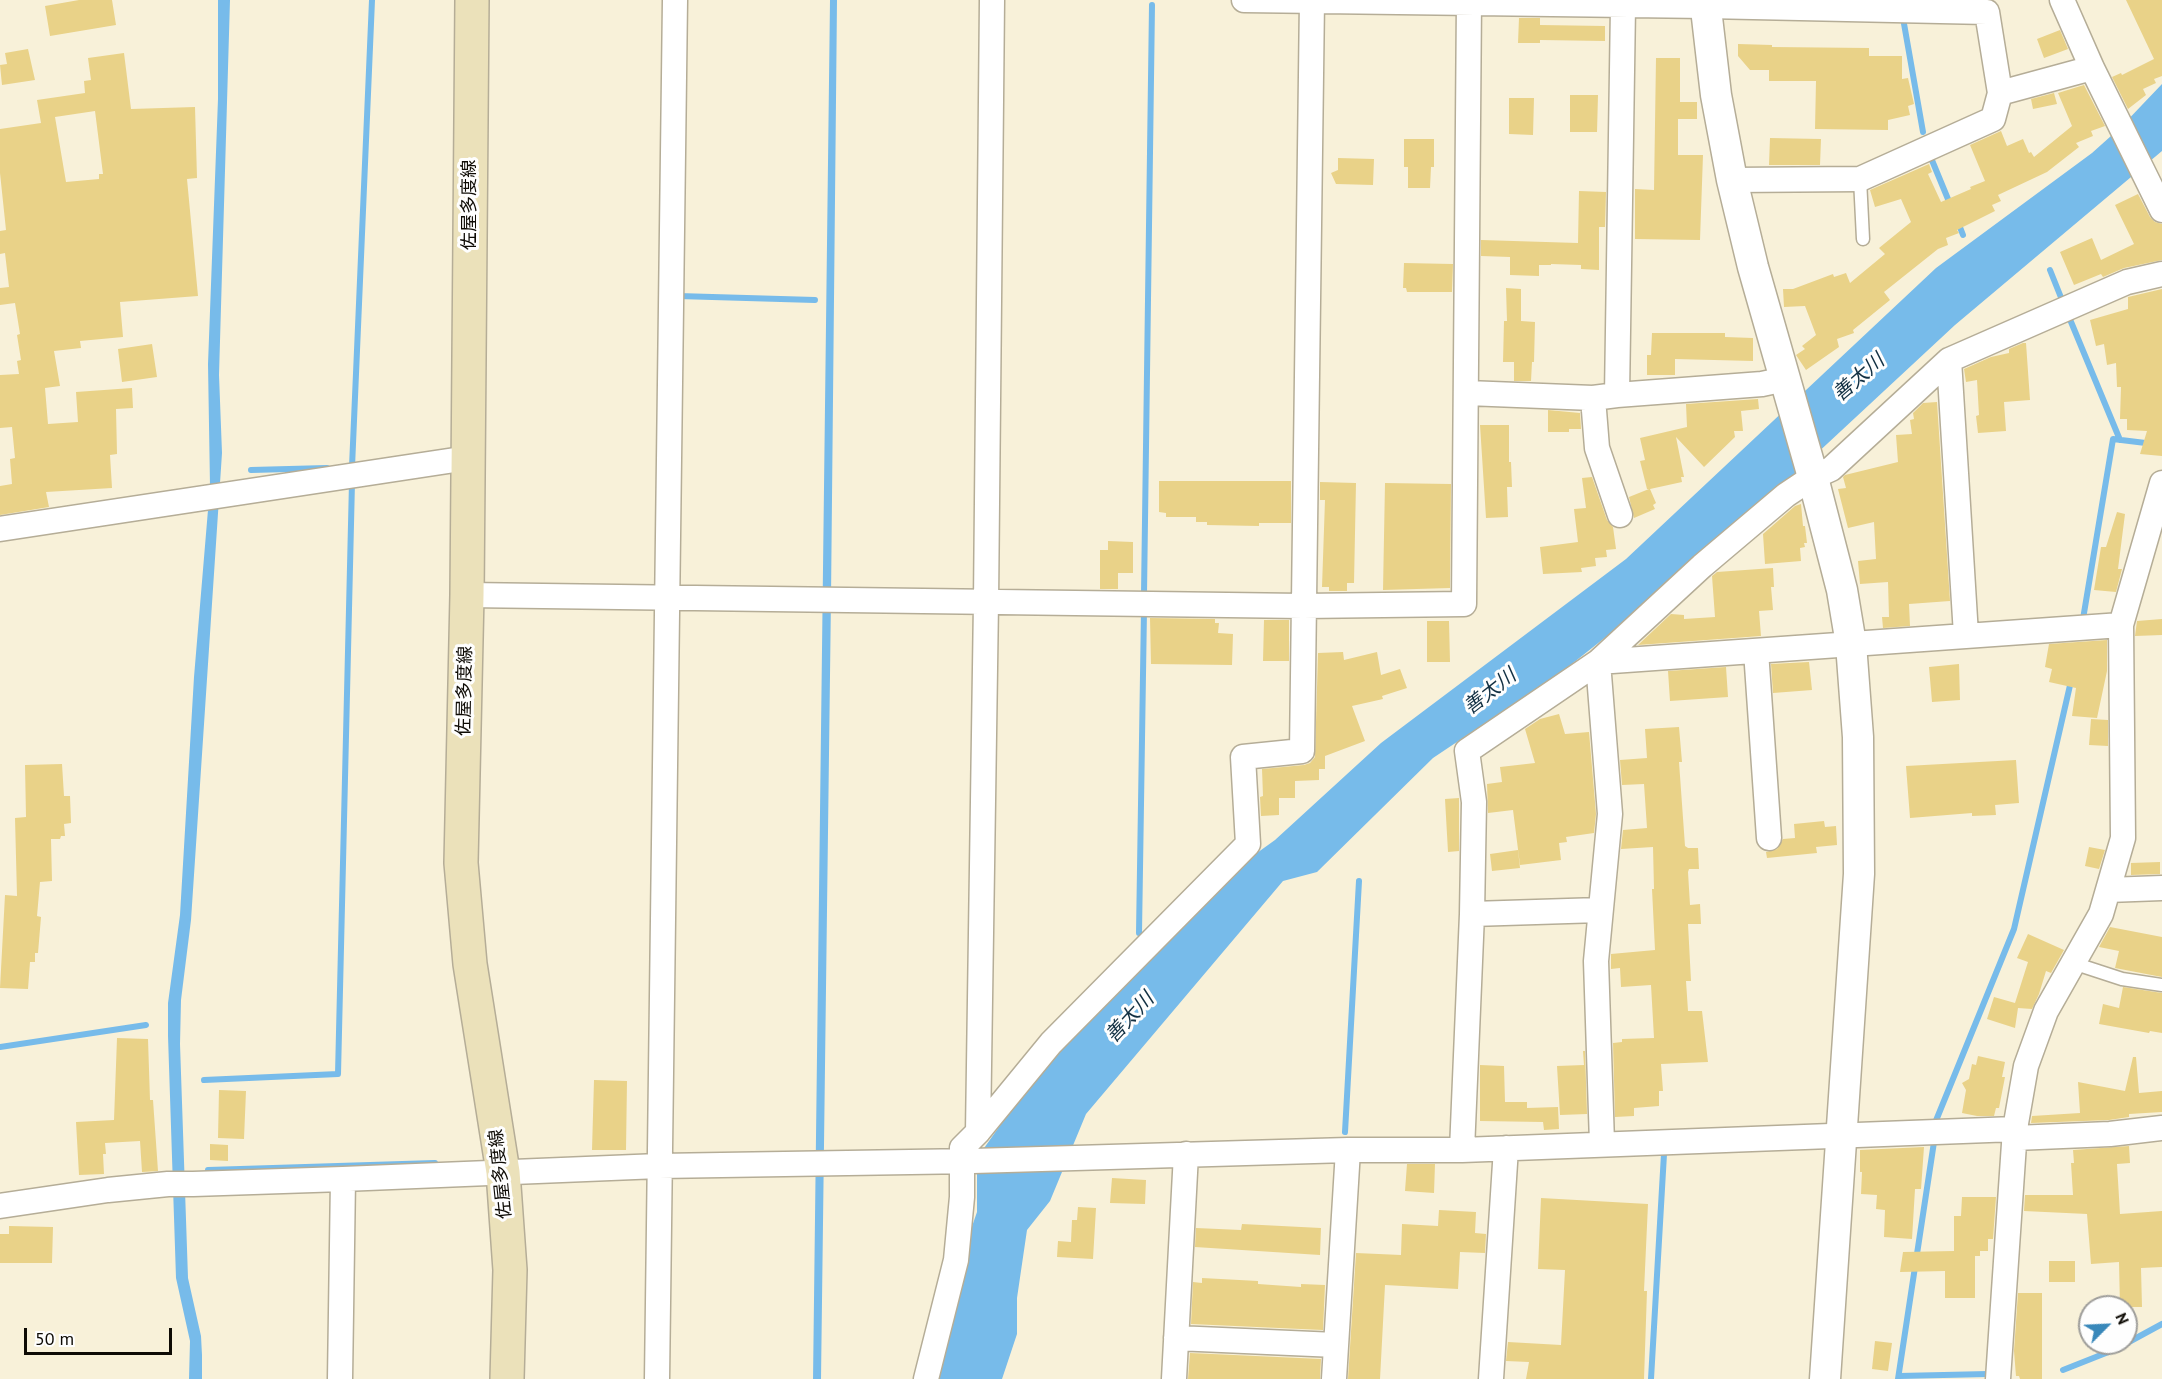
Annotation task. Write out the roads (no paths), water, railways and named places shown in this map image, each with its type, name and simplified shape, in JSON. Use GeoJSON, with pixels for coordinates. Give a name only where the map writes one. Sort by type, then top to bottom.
{"type":"FeatureCollection","features":[{"type":"Feature","properties":{"kind":"main road","name":"佐屋多度線"},"geometry":{"type":"LineString","coordinates":[[472,0],[467,595],[461,863],[470,964],[503,1172],[510,1270],[507,1379]]}},
{"type":"Feature","properties":{"kind":"street"},"geometry":{"type":"LineString","coordinates":[[657,1379],[675,0]]}},
{"type":"Feature","properties":{"kind":"street"},"geometry":{"type":"LineString","coordinates":[[978,1132],[992,0]]}},
{"type":"Feature","properties":{"kind":"street"},"geometry":{"type":"LineString","coordinates":[[1244,0],[1469,1],[1623,6],[1706,3],[1987,12],[2000,93],[1993,118],[1860,179],[1732,180]]}},
{"type":"Feature","properties":{"kind":"street"},"geometry":{"type":"LineString","coordinates":[[2062,0],[2092,68],[2162,210]]}},
{"type":"Feature","properties":{"kind":"street"},"geometry":{"type":"LineString","coordinates":[[926,1379],[956,1260],[967,1161],[962,1148],[978,1132],[1051,1043],[1248,844],[1243,757],[1302,751],[1312,1]]}},
{"type":"Feature","properties":{"kind":"street"},"geometry":{"type":"LineString","coordinates":[[467,595],[1303,606],[1464,604],[1469,1]]}},
{"type":"Feature","properties":{"kind":"street"},"geometry":{"type":"LineString","coordinates":[[1706,3],[1716,95],[1732,180],[1753,267],[1812,473],[1842,591],[1851,644],[1858,738],[1859,874],[1825,1379]]}},
{"type":"Feature","properties":{"kind":"street"},"geometry":{"type":"LineString","coordinates":[[1617,395],[1623,6]]}},
{"type":"Feature","properties":{"kind":"street"},"geometry":{"type":"LineString","coordinates":[[2000,93],[2092,68]]}},
{"type":"Feature","properties":{"kind":"street"},"geometry":{"type":"LineString","coordinates":[[1462,1150],[1472,914],[1474,802],[1467,751],[1598,662],[1702,566],[1812,473],[1831,469],[1949,360],[2127,282],[2162,274]]}},
{"type":"Feature","properties":{"kind":"street"},"geometry":{"type":"LineString","coordinates":[[1949,360],[1966,635]]}},
{"type":"Feature","properties":{"kind":"street"},"geometry":{"type":"LineString","coordinates":[[1467,393],[1593,398],[1762,384],[1788,388]]}},
{"type":"Feature","properties":{"kind":"street"},"geometry":{"type":"LineString","coordinates":[[1593,398],[1597,448],[1620,515]]}},
{"type":"Feature","properties":{"kind":"street"},"geometry":{"type":"LineString","coordinates":[[0,529],[468,459]]}},
{"type":"Feature","properties":{"kind":"street"},"geometry":{"type":"LineString","coordinates":[[1998,1379],[2015,1134],[2026,1066],[2046,1011],[2101,914],[2123,838],[2121,625],[2162,483]]}},
{"type":"Feature","properties":{"kind":"street"},"geometry":{"type":"LineString","coordinates":[[1598,662],[2121,625]]}},
{"type":"Feature","properties":{"kind":"street"},"geometry":{"type":"LineString","coordinates":[[1756,651],[1769,838]]}},
{"type":"Feature","properties":{"kind":"street"},"geometry":{"type":"LineString","coordinates":[[1598,662],[1610,814],[1596,961],[1602,1143]]}},
{"type":"Feature","properties":{"kind":"street"},"geometry":{"type":"LineString","coordinates":[[2109,890],[2162,888]]}},
{"type":"Feature","properties":{"kind":"street"},"geometry":{"type":"LineString","coordinates":[[1472,914],[1600,910]]}},
{"type":"Feature","properties":{"kind":"street"},"geometry":{"type":"LineString","coordinates":[[0,1206],[108,1190],[178,1184],[659,1166],[967,1161],[1348,1150],[1462,1150],[1840,1135],[2110,1134],[2162,1128]]}},
{"type":"Feature","properties":{"kind":"street"},"geometry":{"type":"LineString","coordinates":[[1491,1379],[1506,1148]]}},
{"type":"Feature","properties":{"kind":"street"},"geometry":{"type":"LineString","coordinates":[[1334,1379],[1348,1150]]}},
{"type":"Feature","properties":{"kind":"street"},"geometry":{"type":"LineString","coordinates":[[1174,1379],[1186,1154]]}},
{"type":"Feature","properties":{"kind":"street"},"geometry":{"type":"LineString","coordinates":[[340,1379],[343,1179]]}},
{"type":"Feature","properties":{"kind":"street"},"geometry":{"type":"LineString","coordinates":[[1176,1338],[1336,1345]]}},
{"type":"Feature","properties":{"kind":"lane"},"geometry":{"type":"LineString","coordinates":[[1860,179],[1863,239]]}},
{"type":"Feature","properties":{"kind":"lane"},"geometry":{"type":"LineString","coordinates":[[2073,963],[2122,979],[2162,985]]}},
{"type":"Feature","properties":{"kind":"water"},"geometry":{"type":"Polygon","coordinates":[[[218,0],[230,0],[219,375],[222,453],[191,920],[181,1000],[180,1044],[188,1278],[201,1336],[202,1355],[202,1379],[189,1379],[190,1341],[176,1278],[168,1003],[180,915],[194,677],[210,486],[208,364],[218,99],[218,0]]]}},
{"type":"Feature","properties":{"kind":"water"},"geometry":{"type":"Polygon","coordinates":[[[830,0],[837,0],[831,597],[821,1379],[813,1379],[830,0]]]}},
{"type":"Feature","properties":{"kind":"water","name":"善太川"},"geometry":{"type":"Polygon","coordinates":[[[2162,84],[2162,151],[1955,325],[1799,470],[1660,594],[1563,671],[1433,758],[1317,872],[1283,881],[1086,1114],[1050,1201],[1027,1230],[1017,1298],[1017,1334],[1002,1379],[937,1379],[968,1238],[977,1212],[977,1170],[982,1151],[1035,1076],[1218,881],[1275,840],[1381,743],[1626,559],[1936,268],[2092,153],[2121,127],[2162,84]]]}},
{"type":"Feature","properties":{"kind":"waterway"},"geometry":{"type":"LineString","coordinates":[[352,467],[372,0]]}},
{"type":"Feature","properties":{"kind":"waterway"},"geometry":{"type":"LineString","coordinates":[[1144,594],[1152,5]]}},
{"type":"Feature","properties":{"kind":"waterway"},"geometry":{"type":"LineString","coordinates":[[1903,18],[1923,132]]}},
{"type":"Feature","properties":{"kind":"waterway"},"geometry":{"type":"LineString","coordinates":[[1929,153],[1950,204]]}},
{"type":"Feature","properties":{"kind":"waterway"},"geometry":{"type":"LineString","coordinates":[[1958,222],[1963,235]]}},
{"type":"Feature","properties":{"kind":"waterway"},"geometry":{"type":"LineString","coordinates":[[2050,270],[2062,300]]}},
{"type":"Feature","properties":{"kind":"waterway"},"geometry":{"type":"LineString","coordinates":[[678,296],[815,300]]}},
{"type":"Feature","properties":{"kind":"waterway"},"geometry":{"type":"LineString","coordinates":[[2069,317],[2120,440]]}},
{"type":"Feature","properties":{"kind":"waterway"},"geometry":{"type":"LineString","coordinates":[[2083,619],[2113,439],[2162,445]]}},
{"type":"Feature","properties":{"kind":"waterway"},"geometry":{"type":"LineString","coordinates":[[251,470],[327,468]]}},
{"type":"Feature","properties":{"kind":"waterway"},"geometry":{"type":"LineString","coordinates":[[204,1080],[338,1074],[352,482]]}},
{"type":"Feature","properties":{"kind":"waterway"},"geometry":{"type":"LineString","coordinates":[[1139,933],[1144,610]]}},
{"type":"Feature","properties":{"kind":"waterway"},"geometry":{"type":"LineString","coordinates":[[1935,1123],[2014,929],[2071,681]]}},
{"type":"Feature","properties":{"kind":"waterway"},"geometry":{"type":"LineString","coordinates":[[1345,1132],[1359,881]]}},
{"type":"Feature","properties":{"kind":"waterway"},"geometry":{"type":"LineString","coordinates":[[0,1047],[146,1025]]}},
{"type":"Feature","properties":{"kind":"waterway"},"geometry":{"type":"LineString","coordinates":[[1898,1379],[1934,1142]]}},
{"type":"Feature","properties":{"kind":"waterway"},"geometry":{"type":"LineString","coordinates":[[1651,1379],[1664,1154]]}},
{"type":"Feature","properties":{"kind":"waterway"},"geometry":{"type":"LineString","coordinates":[[208,1170],[435,1163]]}},
{"type":"Feature","properties":{"kind":"waterway"},"geometry":{"type":"LineString","coordinates":[[2063,1370],[2116,1349],[2162,1324]]}},
{"type":"Feature","properties":{"kind":"waterway"},"geometry":{"type":"LineString","coordinates":[[1899,1376],[1988,1374]]}}]}
